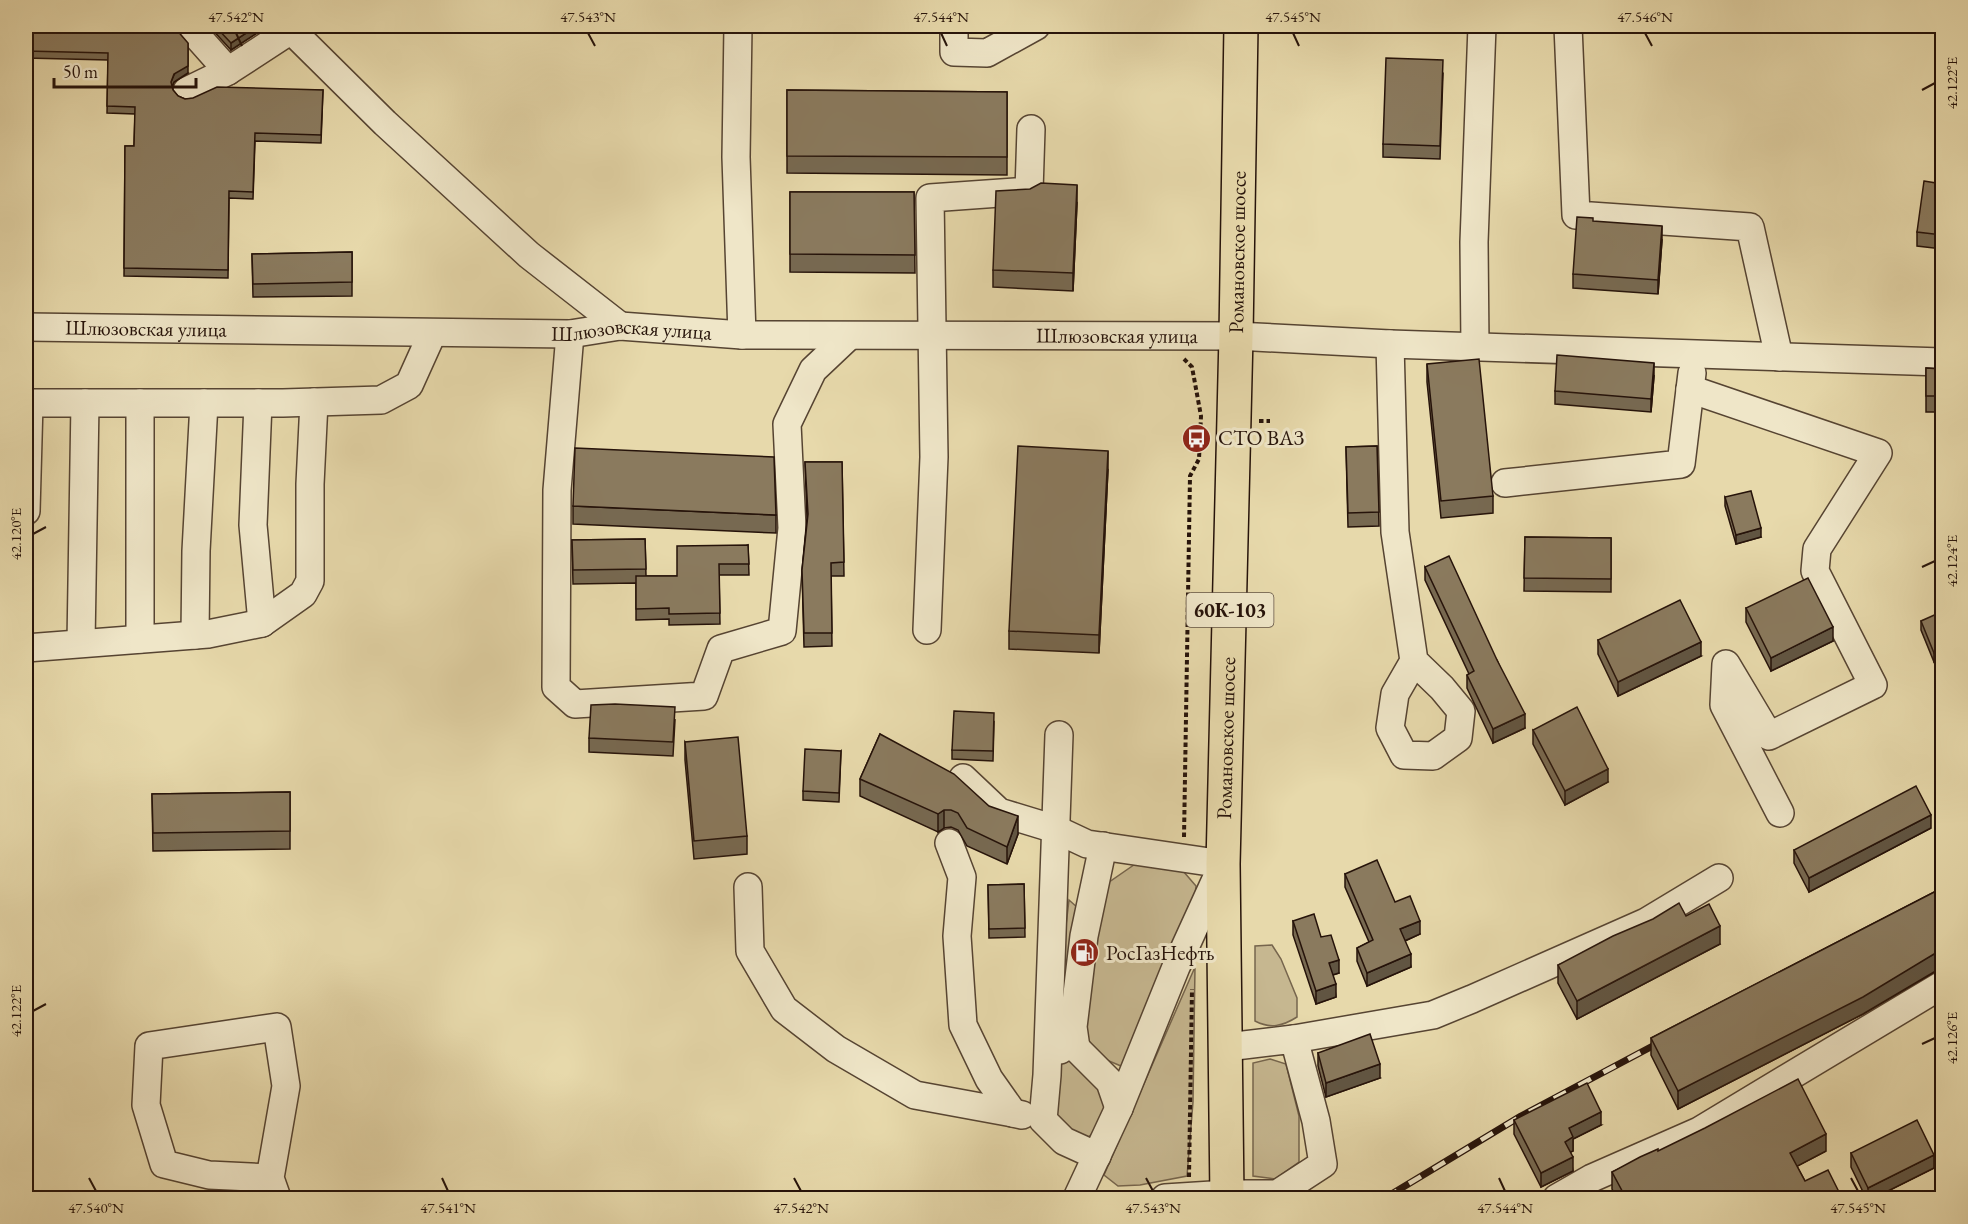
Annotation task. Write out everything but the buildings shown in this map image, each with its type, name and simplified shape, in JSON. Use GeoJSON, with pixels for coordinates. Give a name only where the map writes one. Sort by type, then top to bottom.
{"type":"FeatureCollection","features":[{"type":"Feature","properties":{"kind":"main road","name":"Романовское шоссе"},"geometry":{"type":"LineString","coordinates":[[1227,1196],[1227,1047],[1208,862],[1236,336],[1241,26]]}},
{"type":"Feature","properties":{"kind":"street"},"geometry":{"type":"LineString","coordinates":[[188,26],[228,71]]}},
{"type":"Feature","properties":{"kind":"street"},"geometry":{"type":"LineString","coordinates":[[738,26],[736,157],[742,335]]}},
{"type":"Feature","properties":{"kind":"street"},"geometry":{"type":"LineString","coordinates":[[954,26],[954,52],[987,53],[1036,26]]}},
{"type":"Feature","properties":{"kind":"street"},"geometry":{"type":"LineString","coordinates":[[1475,346],[1474,242],[1482,26]]}},
{"type":"Feature","properties":{"kind":"street"},"geometry":{"type":"LineString","coordinates":[[1568,26],[1576,215],[1750,228],[1779,357]]}},
{"type":"Feature","properties":{"kind":"street"},"geometry":{"type":"LineString","coordinates":[[188,91],[228,71],[289,28],[385,123],[529,255],[620,326]]}},
{"type":"Feature","properties":{"kind":"street"},"geometry":{"type":"LineString","coordinates":[[927,630],[934,457],[930,198],[1029,191],[1031,129]]}},
{"type":"Feature","properties":{"kind":"street","name":"Шлюзовская улица"},"geometry":{"type":"LineString","coordinates":[[26,327],[570,334],[620,326],[742,335],[1236,336],[1390,344],[1942,362]]}},
{"type":"Feature","properties":{"kind":"street"},"geometry":{"type":"LineString","coordinates":[[26,511],[27,403],[258,403],[381,400],[409,385],[432,334]]}},
{"type":"Feature","properties":{"kind":"street"},"geometry":{"type":"LineString","coordinates":[[570,334],[557,490],[556,687],[575,704],[704,696],[721,649],[782,632],[792,528],[788,424],[813,370],[849,336]]}},
{"type":"Feature","properties":{"kind":"street"},"geometry":{"type":"LineString","coordinates":[[1390,344],[1395,532],[1414,661]]}},
{"type":"Feature","properties":{"kind":"street"},"geometry":{"type":"LineString","coordinates":[[1504,483],[1681,464],[1694,354]]}},
{"type":"Feature","properties":{"kind":"street"},"geometry":{"type":"LineString","coordinates":[[1690,389],[1878,453],[1817,549],[1815,571],[1873,686],[1769,736],[1726,664],[1724,705],[1780,813]]}},
{"type":"Feature","properties":{"kind":"street"},"geometry":{"type":"LineString","coordinates":[[26,648],[208,634],[262,623],[303,594],[310,581],[310,484],[314,402]]}},
{"type":"Feature","properties":{"kind":"street"},"geometry":{"type":"LineString","coordinates":[[81,643],[85,403]]}},
{"type":"Feature","properties":{"kind":"street"},"geometry":{"type":"LineString","coordinates":[[140,403],[140,639]]}},
{"type":"Feature","properties":{"kind":"street"},"geometry":{"type":"LineString","coordinates":[[195,635],[196,551],[204,403]]}},
{"type":"Feature","properties":{"kind":"street"},"geometry":{"type":"LineString","coordinates":[[258,403],[253,525],[262,623]]}},
{"type":"Feature","properties":{"kind":"street"},"geometry":{"type":"LineString","coordinates":[[1043,1120],[1047,1075],[1059,735]]}},
{"type":"Feature","properties":{"kind":"street"},"geometry":{"type":"LineString","coordinates":[[963,778],[999,812],[1055,829],[1087,844],[1208,862],[1176,967],[1119,1108],[1077,1198]]}},
{"type":"Feature","properties":{"kind":"street"},"geometry":{"type":"LineString","coordinates":[[949,843],[962,877],[957,936],[963,1025],[989,1080],[1013,1113]]}},
{"type":"Feature","properties":{"kind":"street"},"geometry":{"type":"LineString","coordinates":[[1103,846],[1084,936],[1073,1027],[1076,1048],[1110,1082],[1119,1108]]}},
{"type":"Feature","properties":{"kind":"street"},"geometry":{"type":"LineString","coordinates":[[1227,1047],[1293,1039],[1433,1015],[1646,922],[1719,878]]}},
{"type":"Feature","properties":{"kind":"street"},"geometry":{"type":"LineString","coordinates":[[748,887],[750,951],[784,1009],[836,1049],[915,1095],[1043,1120],[1064,1141],[1097,1156]]}},
{"type":"Feature","properties":{"kind":"street"},"geometry":{"type":"LineString","coordinates":[[1557,1198],[1592,1178],[1699,1131],[1942,985]]}},
{"type":"Feature","properties":{"kind":"street"},"geometry":{"type":"LineString","coordinates":[[278,1027],[286,1086],[273,1188],[164,1164],[146,1105],[149,1046],[278,1027]]}},
{"type":"Feature","properties":{"kind":"street"},"geometry":{"type":"LineString","coordinates":[[1177,1198],[1277,1194],[1323,1164],[1316,1121],[1293,1039]]}},
{"type":"Feature","properties":{"kind":"street"},"geometry":{"type":"LineString","coordinates":[[1047,1075],[1062,1046],[1076,1048]]}},
{"type":"Feature","properties":{"kind":"path"},"geometry":{"type":"LineString","coordinates":[[1180,354],[1192,368],[1201,416],[1199,459],[1190,476],[1184,835],[1208,862]]}},
{"type":"Feature","properties":{"kind":"path"},"geometry":{"type":"LineString","coordinates":[[1177,1198],[1192,977]]}},
{"type":"Feature","properties":{"kind":"shaded area"},"geometry":{"type":"Polygon","coordinates":[[[1141,860],[1183,871],[1196,886],[1192,926],[1132,1053],[1121,1066],[1097,1056],[1082,1030],[1105,885],[1141,860]]]}},
{"type":"Feature","properties":{"kind":"shaded area"},"geometry":{"type":"Polygon","coordinates":[[[1069,900],[1078,908],[1070,997],[1062,989],[1063,951],[1069,900]]]}},
{"type":"Feature","properties":{"kind":"shaded area"},"geometry":{"type":"Polygon","coordinates":[[[1272,945],[1281,959],[1297,998],[1297,1017],[1287,1023],[1271,1026],[1255,1021],[1255,946],[1272,945]]]}},
{"type":"Feature","properties":{"kind":"shaded area"},"geometry":{"type":"Polygon","coordinates":[[[1195,967],[1193,1102],[1187,1176],[1140,1185],[1118,1186],[1104,1175],[1195,967]]]}},
{"type":"Feature","properties":{"kind":"shaded area"},"geometry":{"type":"Polygon","coordinates":[[[1070,1058],[1091,1068],[1106,1098],[1101,1124],[1086,1140],[1055,1123],[1058,1065],[1070,1058]]]}},
{"type":"Feature","properties":{"kind":"shaded area"},"geometry":{"type":"Polygon","coordinates":[[[1270,1059],[1286,1064],[1299,1116],[1299,1162],[1275,1179],[1253,1176],[1253,1063],[1270,1059]]]}},
{"type":"Feature","properties":{"kind":"railway"},"geometry":{"type":"LineString","coordinates":[[1385,1198],[1521,1116],[1664,1040]]}},
{"type":"Feature","properties":{"kind":"place","name":"СТО ВАЗ"},"geometry":{"type":"Point","coordinates":[1197,438]}},
{"type":"Feature","properties":{"kind":"place","name":"РосГазНефть"},"geometry":{"type":"Point","coordinates":[1085,953]}}]}
